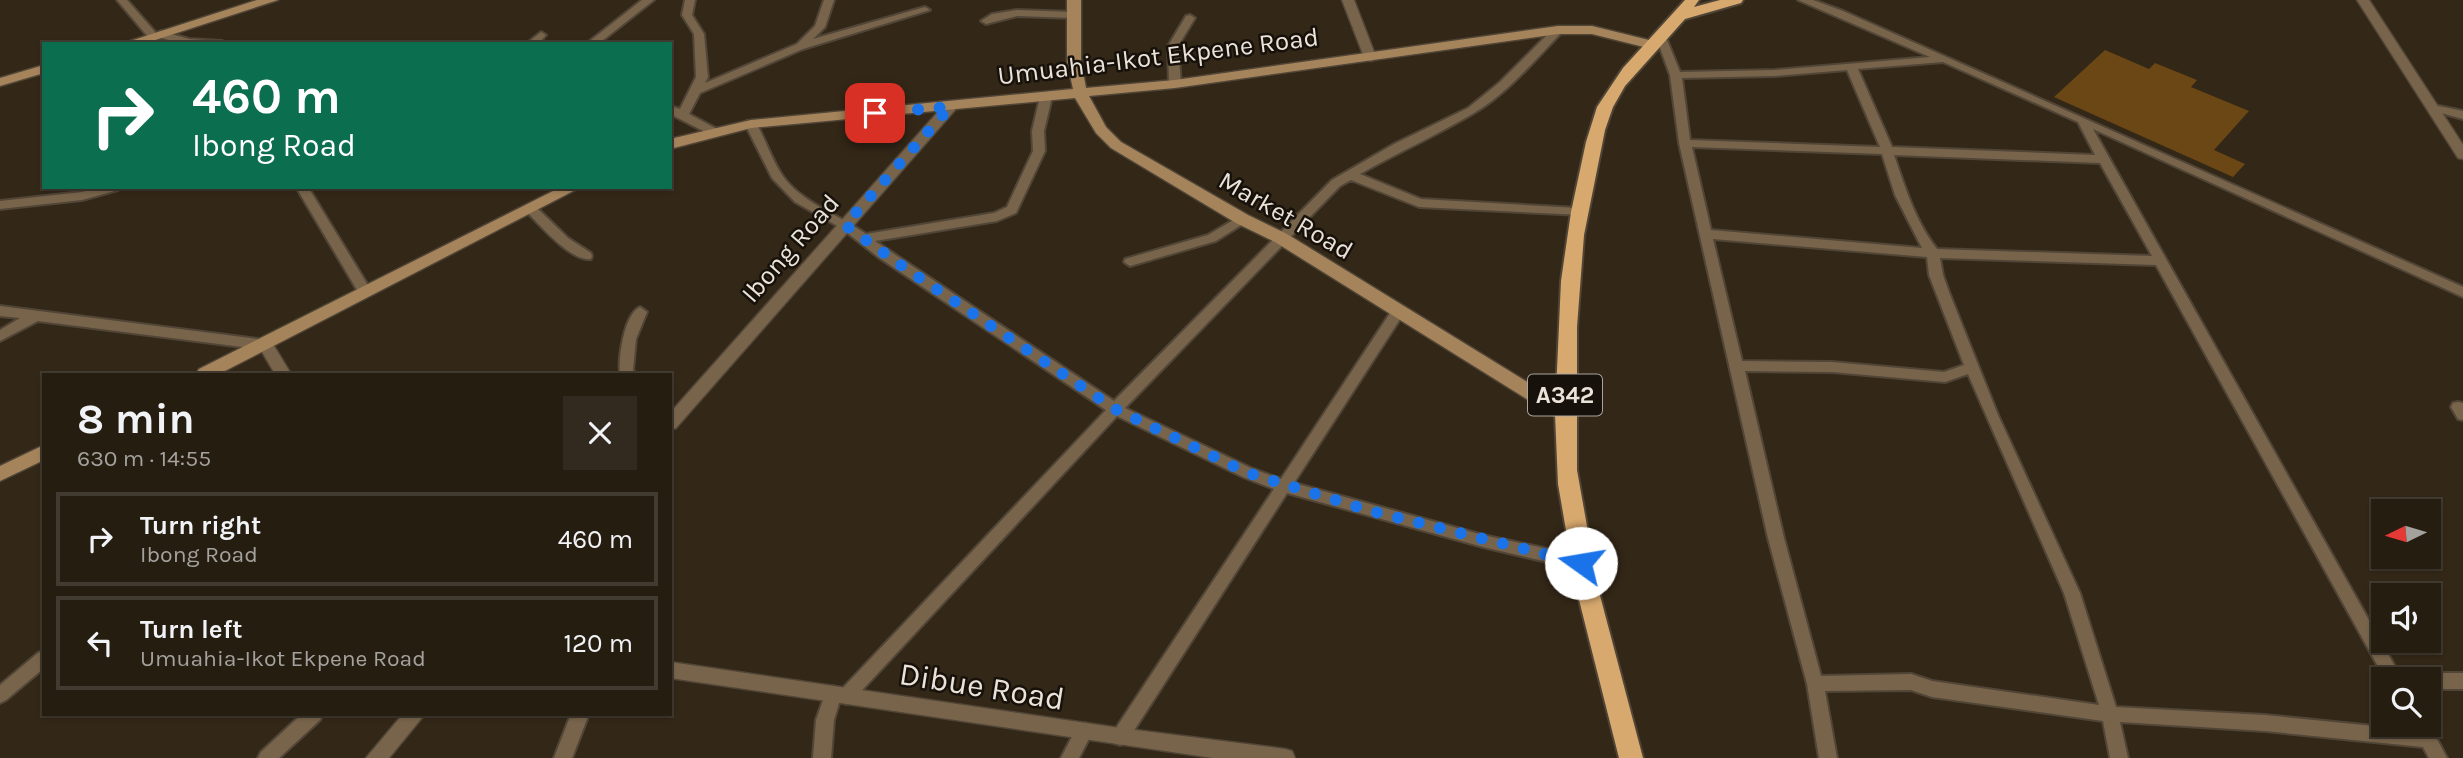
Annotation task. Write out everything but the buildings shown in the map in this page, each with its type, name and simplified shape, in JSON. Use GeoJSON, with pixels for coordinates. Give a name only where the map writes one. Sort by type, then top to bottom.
{"type":"FeatureCollection","features":[{"type":"Feature","properties":{"kind":"highway","name":"A342"},"geometry":{"type":"LineString","coordinates":[[1631,758],[1581,563],[1567,482],[1565,414],[1568,285],[1578,212],[1596,136],[1609,98],[1692,0]]}},
{"type":"Feature","properties":{"kind":"highway"},"geometry":{"type":"LineString","coordinates":[[1682,15],[1736,0]]}},
{"type":"Feature","properties":{"kind":"main road"},"geometry":{"type":"LineString","coordinates":[[134,42],[271,0]]}},
{"type":"Feature","properties":{"kind":"main road","name":"Market Road"},"geometry":{"type":"LineString","coordinates":[[1073,7],[1078,94],[1098,130],[1116,145],[1242,219],[1281,238],[1565,414]]}},
{"type":"Feature","properties":{"kind":"main road","name":"Umuahia-Ikot Ekpene Road"},"geometry":{"type":"LineString","coordinates":[[672,143],[751,124],[1175,84],[1558,30],[1592,30],[1657,41]]}},
{"type":"Feature","properties":{"kind":"main road"},"geometry":{"type":"LineString","coordinates":[[0,82],[42,70]]}},
{"type":"Feature","properties":{"kind":"main road"},"geometry":{"type":"LineString","coordinates":[[207,373],[570,189]]}},
{"type":"Feature","properties":{"kind":"main road"},"geometry":{"type":"LineString","coordinates":[[0,474],[42,453]]}},
{"type":"Feature","properties":{"kind":"street"},"geometry":{"type":"LineString","coordinates":[[122,0],[124,6],[157,35],[188,42]]}},
{"type":"Feature","properties":{"kind":"street"},"geometry":{"type":"LineString","coordinates":[[595,42],[649,0]]}},
{"type":"Feature","properties":{"kind":"street"},"geometry":{"type":"LineString","coordinates":[[683,114],[702,76],[700,38],[687,15],[690,0]]}},
{"type":"Feature","properties":{"kind":"street"},"geometry":{"type":"LineString","coordinates":[[818,37],[829,0]]}},
{"type":"Feature","properties":{"kind":"street"},"geometry":{"type":"LineString","coordinates":[[1348,0],[1370,57]]}},
{"type":"Feature","properties":{"kind":"street"},"geometry":{"type":"LineString","coordinates":[[1803,0],[1945,59],[2463,292]]}},
{"type":"Feature","properties":{"kind":"street"},"geometry":{"type":"LineString","coordinates":[[1820,0],[1839,13]]}},
{"type":"Feature","properties":{"kind":"street"},"geometry":{"type":"LineString","coordinates":[[2363,0],[2463,155]]}},
{"type":"Feature","properties":{"kind":"street"},"geometry":{"type":"LineString","coordinates":[[986,21],[997,15],[1014,12],[1073,7]]}},
{"type":"Feature","properties":{"kind":"street"},"geometry":{"type":"LineString","coordinates":[[697,90],[818,37],[925,10]]}},
{"type":"Feature","properties":{"kind":"street"},"geometry":{"type":"LineString","coordinates":[[1175,84],[1173,46],[1190,18]]}},
{"type":"Feature","properties":{"kind":"street"},"geometry":{"type":"LineString","coordinates":[[822,758],[825,720],[840,695],[1336,183],[1398,147],[1472,110],[1504,84],[1558,30]]}},
{"type":"Feature","properties":{"kind":"street"},"geometry":{"type":"LineString","coordinates":[[533,42],[541,35]]}},
{"type":"Feature","properties":{"kind":"street"},"geometry":{"type":"LineString","coordinates":[[1657,41],[1676,75],[1685,143],[1776,538],[1815,684],[1828,758]]}},
{"type":"Feature","properties":{"kind":"street"},"geometry":{"type":"LineString","coordinates":[[1676,75],[1775,73],[1945,59]]}},
{"type":"Feature","properties":{"kind":"street"},"geometry":{"type":"LineString","coordinates":[[1851,67],[1887,150],[1901,195],[1923,240],[1933,253],[1936,275],[1973,367],[2072,593],[2110,714],[2119,758]]}},
{"type":"Feature","properties":{"kind":"street"},"geometry":{"type":"LineString","coordinates":[[864,239],[997,217],[1012,210],[1038,151],[1035,140],[1043,118],[1046,97]]}},
{"type":"Feature","properties":{"kind":"street","name":"Ibong Road"},"geometry":{"type":"LineString","coordinates":[[673,415],[950,107]]}},
{"type":"Feature","properties":{"kind":"street"},"geometry":{"type":"LineString","coordinates":[[2434,108],[2463,115]]}},
{"type":"Feature","properties":{"kind":"street"},"geometry":{"type":"LineString","coordinates":[[672,110],[713,132]]}},
{"type":"Feature","properties":{"kind":"street"},"geometry":{"type":"LineString","coordinates":[[2082,120],[2388,667]]}},
{"type":"Feature","properties":{"kind":"street"},"geometry":{"type":"LineString","coordinates":[[751,124],[784,185],[799,199],[845,225],[1115,409],[1248,473],[1283,486],[1483,541],[1581,563]]}},
{"type":"Feature","properties":{"kind":"street"},"geometry":{"type":"LineString","coordinates":[[1685,143],[2104,159]]}},
{"type":"Feature","properties":{"kind":"street"},"geometry":{"type":"LineString","coordinates":[[1350,175],[1419,204],[1578,212]]}},
{"type":"Feature","properties":{"kind":"street"},"geometry":{"type":"LineString","coordinates":[[0,205],[82,196],[107,189]]}},
{"type":"Feature","properties":{"kind":"street"},"geometry":{"type":"LineString","coordinates":[[303,189],[365,292]]}},
{"type":"Feature","properties":{"kind":"street"},"geometry":{"type":"LineString","coordinates":[[530,208],[564,242],[586,256]]}},
{"type":"Feature","properties":{"kind":"street"},"geometry":{"type":"LineString","coordinates":[[1130,262],[1212,238],[1242,219]]}},
{"type":"Feature","properties":{"kind":"street"},"geometry":{"type":"LineString","coordinates":[[1706,234],[1933,253],[2161,261]]}},
{"type":"Feature","properties":{"kind":"street"},"geometry":{"type":"LineString","coordinates":[[1120,737],[1399,310]]}},
{"type":"Feature","properties":{"kind":"street"},"geometry":{"type":"LineString","coordinates":[[0,311],[265,345],[282,373]]}},
{"type":"Feature","properties":{"kind":"street"},"geometry":{"type":"LineString","coordinates":[[626,373],[629,339],[640,312]]}},
{"type":"Feature","properties":{"kind":"street"},"geometry":{"type":"LineString","coordinates":[[0,336],[35,316]]}},
{"type":"Feature","properties":{"kind":"street"},"geometry":{"type":"LineString","coordinates":[[1736,366],[1832,366],[1945,377],[1973,367]]}},
{"type":"Feature","properties":{"kind":"street"},"geometry":{"type":"LineString","coordinates":[[0,695],[42,660]]}},
{"type":"Feature","properties":{"kind":"street","name":"Dibue Road"},"geometry":{"type":"LineString","coordinates":[[672,670],[1084,732],[1285,758]]}},
{"type":"Feature","properties":{"kind":"street"},"geometry":{"type":"LineString","coordinates":[[2441,681],[2463,681]]}},
{"type":"Feature","properties":{"kind":"street"},"geometry":{"type":"LineString","coordinates":[[1815,684],[1911,682],[1932,689],[2110,714],[2371,729]]}},
{"type":"Feature","properties":{"kind":"street"},"geometry":{"type":"LineString","coordinates":[[267,758],[312,716]]}},
{"type":"Feature","properties":{"kind":"street"},"geometry":{"type":"LineString","coordinates":[[376,758],[413,716]]}},
{"type":"Feature","properties":{"kind":"street"},"geometry":{"type":"LineString","coordinates":[[563,758],[579,716]]}},
{"type":"Feature","properties":{"kind":"street"},"geometry":{"type":"LineString","coordinates":[[1070,758],[1084,732]]}},
{"type":"Feature","properties":{"kind":"street"},"geometry":{"type":"LineString","coordinates":[[2427,737],[2438,758]]}},
{"type":"Feature","properties":{"kind":"shaded area"},"geometry":{"type":"Polygon","coordinates":[[[2105,50],[2149,69],[2155,63],[2197,80],[2191,87],[2249,111],[2214,150],[2245,164],[2233,177],[2054,97],[2105,50]]]}},
{"type":"Feature","properties":{"kind":"route"},"geometry":{"type":"LineString","coordinates":[[875,113],[950,107],[845,225],[883,254],[1115,409],[1248,473],[1283,486],[1483,541],[1581,563]]}}]}
